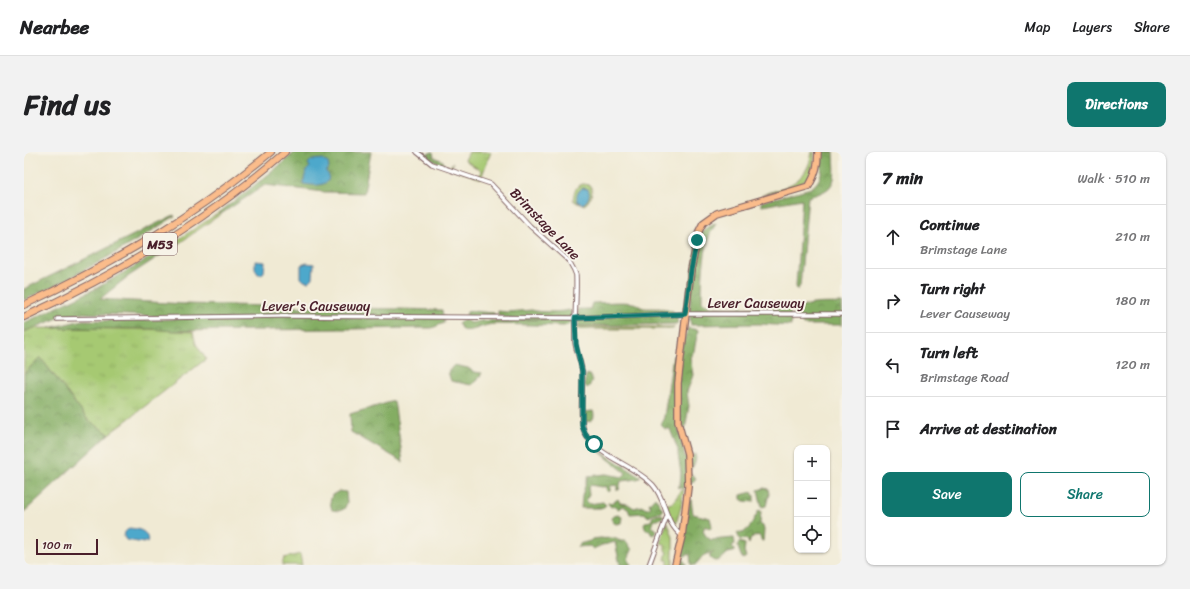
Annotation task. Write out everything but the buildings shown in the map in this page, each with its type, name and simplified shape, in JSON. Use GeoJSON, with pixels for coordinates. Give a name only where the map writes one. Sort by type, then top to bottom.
{"type":"FeatureCollection","features":[{"type":"Feature","properties":{"kind":"highway","name":"M53"},"geometry":{"type":"LineString","coordinates":[[24,305],[59,289],[154,236],[199,208],[271,152]]}},
{"type":"Feature","properties":{"kind":"highway","name":"M53"},"geometry":{"type":"LineString","coordinates":[[24,317],[121,268],[167,239],[241,188],[285,152]]}},
{"type":"Feature","properties":{"kind":"main road"},"geometry":{"type":"LineString","coordinates":[[675,565],[682,536],[688,487],[687,454],[678,422],[678,383],[691,270],[699,231],[703,223],[717,213],[809,186],[816,175],[818,152]]}},
{"type":"Feature","properties":{"kind":"street","name":"Brimstage Lane"},"geometry":{"type":"LineString","coordinates":[[417,152],[432,164],[491,184],[530,226],[569,261],[576,275],[576,344],[582,371],[582,426],[587,437],[608,454],[638,472],[654,486],[675,531],[682,536]]}},
{"type":"Feature","properties":{"kind":"street","name":"Lever Causeway"},"geometry":{"type":"LineString","coordinates":[[575,318],[685,314],[842,314]]}},
{"type":"Feature","properties":{"kind":"street","name":"Lever's Causeway"},"geometry":{"type":"LineString","coordinates":[[57,320],[282,316],[575,318]]}},
{"type":"Feature","properties":{"kind":"street"},"geometry":{"type":"LineString","coordinates":[[649,565],[667,516]]}},
{"type":"Feature","properties":{"kind":"green space"},"geometry":{"type":"Polygon","coordinates":[[[295,152],[371,152],[364,193],[324,192],[265,185],[221,214],[220,212],[295,152]]]}},
{"type":"Feature","properties":{"kind":"green space"},"geometry":{"type":"Polygon","coordinates":[[[420,152],[425,152],[427,154],[433,152],[434,157],[443,161],[444,165],[426,157],[420,152]]]}},
{"type":"Feature","properties":{"kind":"green space"},"geometry":{"type":"Polygon","coordinates":[[[469,152],[491,152],[481,178],[447,167],[450,167],[453,163],[452,168],[479,177],[481,171],[465,160],[469,152]]]}},
{"type":"Feature","properties":{"kind":"green space"},"geometry":{"type":"Polygon","coordinates":[[[812,152],[814,152],[814,164],[806,179],[791,188],[762,195],[788,186],[801,177],[806,171],[812,152]]]}},
{"type":"Feature","properties":{"kind":"green space"},"geometry":{"type":"Polygon","coordinates":[[[821,152],[834,152],[835,170],[833,182],[825,191],[808,197],[800,286],[797,290],[796,286],[802,199],[762,206],[761,202],[811,188],[820,176],[822,167],[821,152]]]}},
{"type":"Feature","properties":{"kind":"green space"},"geometry":{"type":"Polygon","coordinates":[[[583,184],[590,185],[592,189],[590,198],[584,205],[582,204],[586,202],[588,198],[588,189],[582,188],[578,192],[577,201],[581,204],[573,200],[575,190],[578,186],[583,184]]]}},
{"type":"Feature","properties":{"kind":"green space"},"geometry":{"type":"Polygon","coordinates":[[[220,212],[221,214],[175,246],[151,257],[220,212]]]}},
{"type":"Feature","properties":{"kind":"green space"},"geometry":{"type":"Polygon","coordinates":[[[174,215],[175,216],[157,228],[101,261],[24,300],[24,289],[174,215]]]}},
{"type":"Feature","properties":{"kind":"green space"},"geometry":{"type":"Polygon","coordinates":[[[716,223],[710,235],[705,252],[702,302],[713,307],[790,308],[791,326],[760,324],[691,325],[691,293],[698,241],[702,232],[716,223]]]}},
{"type":"Feature","properties":{"kind":"green space"},"geometry":{"type":"Polygon","coordinates":[[[168,250],[126,278],[100,299],[185,304],[442,310],[444,323],[432,328],[172,331],[151,329],[49,328],[83,320],[130,321],[195,318],[83,313],[63,316],[24,332],[24,323],[95,289],[151,257],[168,250]]]}},
{"type":"Feature","properties":{"kind":"green space"},"geometry":{"type":"Polygon","coordinates":[[[628,302],[644,308],[661,308],[671,310],[675,313],[677,324],[579,326],[578,309],[590,309],[592,303],[628,302]]]}},
{"type":"Feature","properties":{"kind":"green space"},"geometry":{"type":"Polygon","coordinates":[[[842,303],[842,325],[803,325],[799,318],[793,317],[794,311],[811,304],[842,303]]]}},
{"type":"Feature","properties":{"kind":"green space"},"geometry":{"type":"Polygon","coordinates":[[[532,310],[539,312],[550,312],[569,310],[574,317],[514,320],[498,316],[498,311],[507,312],[532,310]]]}},
{"type":"Feature","properties":{"kind":"green space"},"geometry":{"type":"Polygon","coordinates":[[[467,312],[494,313],[495,315],[494,317],[466,316],[467,312]]]}},
{"type":"Feature","properties":{"kind":"green space"},"geometry":{"type":"Polygon","coordinates":[[[464,320],[470,323],[481,321],[571,320],[570,324],[564,326],[491,324],[466,331],[462,330],[458,323],[464,320]]]}},
{"type":"Feature","properties":{"kind":"green space"},"geometry":{"type":"Polygon","coordinates":[[[577,327],[674,327],[673,329],[577,329],[577,327]]]}},
{"type":"Feature","properties":{"kind":"green space"},"geometry":{"type":"Polygon","coordinates":[[[32,328],[151,329],[193,332],[196,344],[206,359],[109,434],[88,420],[40,357],[24,374],[24,332],[32,328]]]}},
{"type":"Feature","properties":{"kind":"green space"},"geometry":{"type":"Polygon","coordinates":[[[688,328],[698,330],[694,351],[690,357],[693,375],[687,392],[689,406],[685,429],[678,426],[685,457],[690,457],[695,454],[695,463],[692,468],[687,468],[686,470],[696,478],[691,484],[684,485],[684,489],[677,487],[680,485],[681,473],[678,450],[670,429],[665,429],[661,425],[664,417],[673,356],[680,352],[688,328]]]}},
{"type":"Feature","properties":{"kind":"green space"},"geometry":{"type":"Polygon","coordinates":[[[40,357],[88,420],[109,434],[24,512],[24,374],[40,357]]]}},
{"type":"Feature","properties":{"kind":"green space"},"geometry":{"type":"Polygon","coordinates":[[[454,365],[468,368],[474,372],[482,373],[477,381],[471,385],[451,381],[448,372],[454,365]]]}},
{"type":"Feature","properties":{"kind":"green space"},"geometry":{"type":"Polygon","coordinates":[[[587,374],[591,376],[592,379],[591,384],[587,388],[584,385],[587,374]]]}},
{"type":"Feature","properties":{"kind":"green space"},"geometry":{"type":"Polygon","coordinates":[[[394,401],[403,462],[351,432],[350,414],[394,401]]]}},
{"type":"Feature","properties":{"kind":"green space"},"geometry":{"type":"Polygon","coordinates":[[[593,411],[593,420],[584,422],[584,412],[593,411]]]}},
{"type":"Feature","properties":{"kind":"green space"},"geometry":{"type":"Polygon","coordinates":[[[596,449],[641,477],[621,481],[619,490],[617,490],[617,485],[610,486],[610,491],[608,492],[606,489],[607,486],[602,487],[590,485],[588,488],[589,494],[586,500],[589,504],[603,502],[606,505],[602,508],[581,508],[582,496],[588,476],[606,474],[623,477],[626,473],[596,449]]]}},
{"type":"Feature","properties":{"kind":"green space"},"geometry":{"type":"Polygon","coordinates":[[[764,488],[768,489],[769,494],[766,506],[762,507],[758,490],[764,488]]]}},
{"type":"Feature","properties":{"kind":"green space"},"geometry":{"type":"Polygon","coordinates":[[[684,489],[676,524],[674,523],[665,505],[672,503],[684,489]]]}},
{"type":"Feature","properties":{"kind":"green space"},"geometry":{"type":"Polygon","coordinates":[[[339,491],[346,492],[347,503],[344,509],[339,511],[332,510],[330,502],[332,495],[339,491]]]}},
{"type":"Feature","properties":{"kind":"green space"},"geometry":{"type":"Polygon","coordinates":[[[752,492],[754,502],[744,501],[741,499],[741,495],[752,492]]]}},
{"type":"Feature","properties":{"kind":"green space"},"geometry":{"type":"Polygon","coordinates":[[[655,497],[663,510],[662,512],[655,513],[649,517],[645,513],[630,514],[628,509],[622,506],[619,509],[615,506],[611,507],[608,503],[614,502],[618,499],[620,503],[628,504],[634,508],[641,506],[647,509],[651,507],[649,504],[655,497]]]}},
{"type":"Feature","properties":{"kind":"green space"},"geometry":{"type":"Polygon","coordinates":[[[690,499],[693,514],[710,518],[712,526],[710,529],[705,526],[703,531],[706,536],[711,540],[734,538],[735,544],[732,546],[734,552],[728,553],[722,559],[717,561],[710,558],[710,555],[714,552],[706,554],[695,565],[691,565],[690,554],[682,557],[686,565],[678,565],[683,547],[690,499]]]}},
{"type":"Feature","properties":{"kind":"green space"},"geometry":{"type":"Polygon","coordinates":[[[759,510],[761,511],[760,524],[763,526],[764,530],[763,541],[759,535],[751,538],[749,544],[747,539],[740,540],[737,533],[743,533],[749,528],[759,510]]]}},
{"type":"Feature","properties":{"kind":"green space"},"geometry":{"type":"Polygon","coordinates":[[[661,514],[664,516],[658,520],[655,520],[651,526],[656,529],[657,532],[653,535],[651,534],[650,530],[646,530],[644,524],[645,522],[651,521],[653,516],[661,514]]]}},
{"type":"Feature","properties":{"kind":"green space"},"geometry":{"type":"Polygon","coordinates":[[[618,515],[622,517],[621,523],[616,524],[611,518],[618,515]]]}},
{"type":"Feature","properties":{"kind":"green space"},"geometry":{"type":"Polygon","coordinates":[[[667,522],[673,537],[673,565],[668,565],[668,560],[665,560],[667,552],[665,551],[665,544],[660,543],[667,522]]]}},
{"type":"Feature","properties":{"kind":"green space"},"geometry":{"type":"Polygon","coordinates":[[[612,538],[626,541],[632,550],[628,559],[631,565],[620,565],[615,542],[593,549],[590,546],[577,547],[579,544],[592,539],[612,538]]]}},
{"type":"Feature","properties":{"kind":"green space"},"geometry":{"type":"Polygon","coordinates":[[[740,542],[745,544],[744,552],[746,557],[743,559],[737,545],[740,542]]]}},
{"type":"Feature","properties":{"kind":"green space"},"geometry":{"type":"Polygon","coordinates":[[[300,554],[302,565],[282,565],[284,558],[300,554]]]}},
{"type":"Feature","properties":{"kind":"water"},"geometry":{"type":"Polygon","coordinates":[[[323,159],[328,163],[329,168],[326,172],[329,175],[328,181],[319,185],[303,184],[306,171],[310,167],[308,164],[311,160],[323,159]]]}},
{"type":"Feature","properties":{"kind":"water"},"geometry":{"type":"Polygon","coordinates":[[[582,188],[588,189],[589,195],[587,200],[582,204],[577,201],[577,199],[579,191],[582,188]]]}},
{"type":"Feature","properties":{"kind":"water"},"geometry":{"type":"Polygon","coordinates":[[[255,261],[265,262],[264,272],[262,274],[258,274],[255,269],[255,261]]]}},
{"type":"Feature","properties":{"kind":"water"},"geometry":{"type":"Polygon","coordinates":[[[307,263],[314,264],[313,278],[309,282],[304,281],[301,278],[301,265],[307,263]]]}},
{"type":"Feature","properties":{"kind":"water"},"geometry":{"type":"Polygon","coordinates":[[[129,528],[144,532],[148,541],[144,543],[126,540],[124,537],[125,532],[129,528]]]}},
{"type":"Feature","properties":{"kind":"route"},"geometry":{"type":"LineString","coordinates":[[594,444],[587,437],[582,426],[582,371],[576,344],[575,318],[685,314],[697,240]]}}]}
